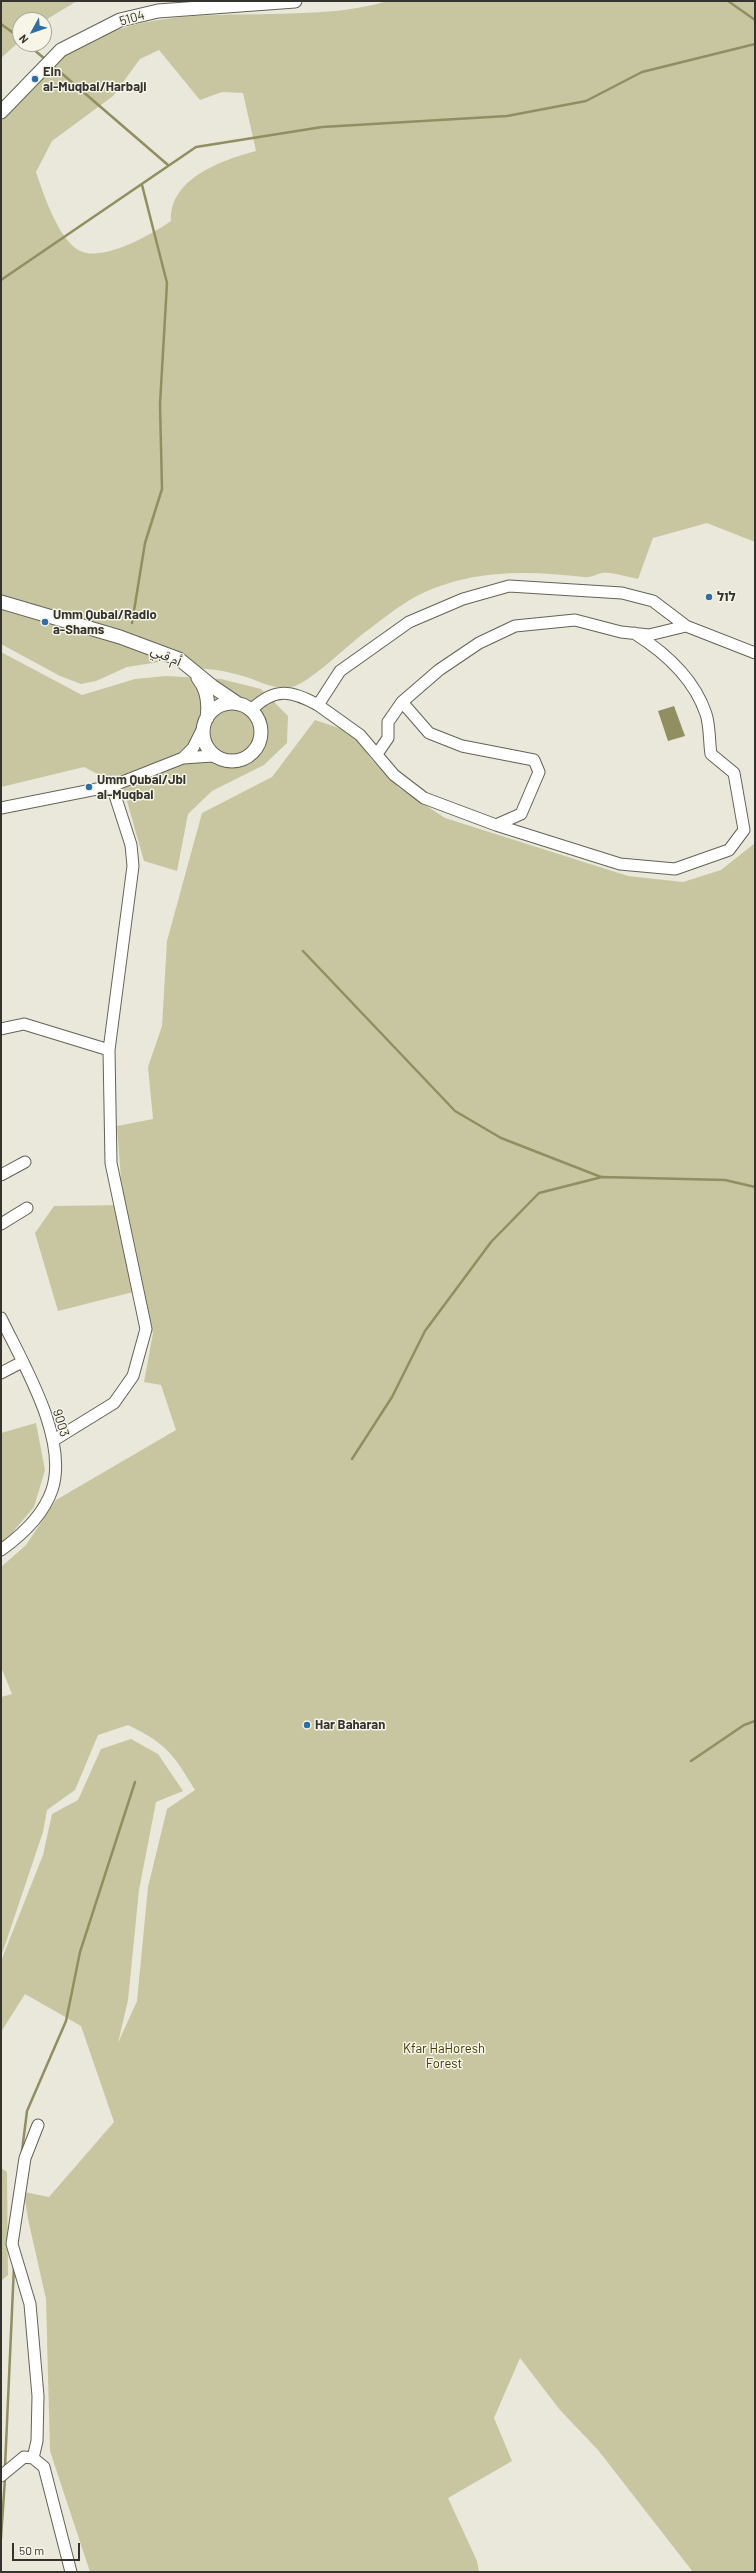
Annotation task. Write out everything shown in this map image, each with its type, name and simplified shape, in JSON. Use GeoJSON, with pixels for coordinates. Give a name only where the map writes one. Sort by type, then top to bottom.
{"type":"FeatureCollection","features":[{"type":"Feature","properties":{"kind":"street","name":"5104"},"geometry":{"type":"LineString","coordinates":[[2,110],[61,50],[120,20],[158,11],[295,1]]}},
{"type":"Feature","properties":{"kind":"street"},"geometry":{"type":"LineString","coordinates":[[318,706],[340,671],[409,622],[463,599],[509,586],[622,593],[653,601],[686,626],[755,653]]}},
{"type":"Feature","properties":{"kind":"street","name":"أم قبي"},"geometry":{"type":"LineString","coordinates":[[1,602],[120,637],[179,659],[237,703]]}},
{"type":"Feature","properties":{"kind":"street"},"geometry":{"type":"LineString","coordinates":[[377,754],[388,738],[388,722],[402,702],[446,665],[479,643],[515,626],[575,620],[649,635],[686,626]]}},
{"type":"Feature","properties":{"kind":"street"},"geometry":{"type":"LineString","coordinates":[[251,710],[263,698],[276,693],[299,694],[360,735],[394,775],[424,798],[496,825],[620,864],[675,869],[729,850],[744,830],[734,773],[711,754],[707,716],[690,680],[651,644],[634,633]]}},
{"type":"Feature","properties":{"kind":"street","name":"أم قبي"},"geometry":{"type":"LineString","coordinates":[[183,758],[193,748],[205,723],[209,706],[207,695],[202,683],[192,670]]}},
{"type":"Feature","properties":{"kind":"street"},"geometry":{"type":"LineString","coordinates":[[402,702],[429,733],[462,746],[534,760],[539,772],[521,814],[496,825]]}},
{"type":"Feature","properties":{"kind":"street"},"geometry":{"type":"LineString","coordinates":[[237,703],[251,710],[260,722],[262,732],[256,749],[248,756],[239,760],[224,760],[208,748],[204,738],[205,723],[218,706],[237,703]]}},
{"type":"Feature","properties":{"kind":"street","name":"أم قبي"},"geometry":{"type":"LineString","coordinates":[[1,808],[112,786],[183,758],[212,756],[224,760]]}},
{"type":"Feature","properties":{"kind":"street"},"geometry":{"type":"LineString","coordinates":[[54,1440],[114,1403],[133,1376],[146,1329],[111,1163],[109,1050],[133,866],[131,845],[112,786]]}},
{"type":"Feature","properties":{"kind":"street"},"geometry":{"type":"LineString","coordinates":[[1,1029],[24,1024],[109,1050]]}},
{"type":"Feature","properties":{"kind":"street"},"geometry":{"type":"LineString","coordinates":[[1,1175],[25,1162]]}},
{"type":"Feature","properties":{"kind":"street"},"geometry":{"type":"LineString","coordinates":[[1,1224],[27,1208]]}},
{"type":"Feature","properties":{"kind":"street","name":"9003"},"geometry":{"type":"LineString","coordinates":[[1,1318],[22,1362],[54,1440],[55,1464],[52,1490],[31,1526],[1,1550]]}},
{"type":"Feature","properties":{"kind":"street"},"geometry":{"type":"LineString","coordinates":[[1,1373],[22,1362]]}},
{"type":"Feature","properties":{"kind":"street"},"geometry":{"type":"LineString","coordinates":[[33,2458],[37,2446],[38,2396],[30,2304],[12,2244],[25,2158],[38,2125]]}},
{"type":"Feature","properties":{"kind":"street"},"geometry":{"type":"LineString","coordinates":[[1,2476],[24,2457],[33,2458],[44,2467],[71,2572]]}},
{"type":"Feature","properties":{"kind":"green space"},"geometry":{"type":"Polygon","coordinates":[[[1,1],[77,1],[52,16],[52,12],[12,12],[12,48],[1,58],[1,1]]]}},
{"type":"Feature","properties":{"kind":"green space"},"geometry":{"type":"Polygon","coordinates":[[[388,1],[755,1],[755,542],[707,523],[653,538],[638,579],[606,573],[587,577],[541,573],[519,573],[475,577],[433,588],[413,598],[388,615],[318,672],[292,687],[285,688],[272,686],[224,671],[177,667],[179,659],[127,667],[96,681],[81,684],[60,676],[1,644],[1,122],[16,104],[57,62],[81,46],[107,34],[133,25],[189,16],[318,12],[346,10],[388,1]],[[159,50],[140,59],[113,96],[52,141],[36,172],[48,205],[67,240],[83,252],[93,253],[116,249],[141,239],[171,221],[173,206],[179,193],[188,182],[200,173],[214,166],[256,151],[243,93],[222,92],[200,100],[159,50]]]}},
{"type":"Feature","properties":{"kind":"green space"},"geometry":{"type":"Polygon","coordinates":[[[1,652],[82,695],[135,679],[166,676],[221,679],[261,689],[288,716],[287,743],[264,765],[212,791],[188,814],[177,871],[144,861],[123,787],[84,767],[1,787],[1,652]]]}},
{"type":"Feature","properties":{"kind":"green space","name":"Kfar HaHoresh Forest"},"geometry":{"type":"Polygon","coordinates":[[[315,720],[351,732],[371,759],[399,788],[445,818],[628,876],[683,882],[721,870],[755,843],[755,2572],[693,2572],[598,2450],[560,2410],[520,2358],[494,2418],[512,2461],[448,2498],[477,2561],[479,2572],[90,2572],[50,2451],[46,2299],[28,2219],[24,2192],[49,2197],[114,2122],[81,2026],[25,1994],[1,2032],[1,1961],[43,1855],[52,1814],[78,1800],[101,1749],[131,1739],[158,1754],[183,1791],[156,1802],[139,1890],[128,2000],[118,2043],[137,2001],[148,1887],[167,1809],[195,1790],[181,1767],[168,1751],[152,1738],[128,1725],[98,1735],[75,1790],[47,1810],[43,1832],[1,1957],[1,1697],[12,1694],[1,1667],[1,1567],[26,1545],[56,1500],[176,1430],[161,1385],[144,1382],[153,1333],[141,1290],[58,1311],[35,1233],[54,1206],[123,1205],[117,1126],[153,1119],[148,1067],[162,1026],[167,941],[202,813],[272,777],[315,720]]]}},
{"type":"Feature","properties":{"kind":"green space"},"geometry":{"type":"Polygon","coordinates":[[[36,1423],[45,1470],[34,1507],[7,1539],[1,1542],[1,1433],[36,1423]]]}},
{"type":"Feature","properties":{"kind":"green space"},"geometry":{"type":"Polygon","coordinates":[[[1,2168],[7,2172],[8,2275],[1,2281],[1,2168]]]}},
{"type":"Feature","properties":{"kind":"shaded area"},"geometry":{"type":"Polygon","coordinates":[[[674,706],[685,736],[668,741],[658,711],[674,706]]]}},
{"type":"Feature","properties":{"kind":"waterway"},"geometry":{"type":"LineString","coordinates":[[728,1],[755,20]]}},
{"type":"Feature","properties":{"kind":"waterway"},"geometry":{"type":"LineString","coordinates":[[1,24],[12,32]]}},
{"type":"Feature","properties":{"kind":"waterway"},"geometry":{"type":"LineString","coordinates":[[1,280],[196,147],[322,127],[507,116],[586,101],[642,72],[755,44]]}},
{"type":"Feature","properties":{"kind":"waterway"},"geometry":{"type":"LineString","coordinates":[[37,52],[45,59]]}},
{"type":"Feature","properties":{"kind":"waterway"},"geometry":{"type":"LineString","coordinates":[[52,65],[168,165]]}},
{"type":"Feature","properties":{"kind":"waterway"},"geometry":{"type":"LineString","coordinates":[[132,623],[145,543],[162,489],[160,404],[167,283],[142,185]]}},
{"type":"Feature","properties":{"kind":"waterway"},"geometry":{"type":"LineString","coordinates":[[303,951],[455,1111],[501,1138],[601,1177]]}},
{"type":"Feature","properties":{"kind":"waterway"},"geometry":{"type":"LineString","coordinates":[[352,1459],[392,1397],[425,1331],[491,1242],[539,1193],[602,1177],[725,1180],[755,1187]]}},
{"type":"Feature","properties":{"kind":"waterway"},"geometry":{"type":"LineString","coordinates":[[691,1761],[744,1725],[755,1721]]}},
{"type":"Feature","properties":{"kind":"waterway"},"geometry":{"type":"LineString","coordinates":[[22,2151],[27,2111],[66,2021],[80,1952],[135,1782]]}},
{"type":"Feature","properties":{"kind":"waterway"},"geometry":{"type":"LineString","coordinates":[[5,2467],[14,2266]]}},
{"type":"Feature","properties":{"kind":"waterway"},"geometry":{"type":"LineString","coordinates":[[1,2538],[5,2478]]}},
{"type":"Feature","properties":{"kind":"place","name":"Ein al-Muqbai/Harbaji"},"geometry":{"type":"Point","coordinates":[35,79]}},
{"type":"Feature","properties":{"kind":"place","name":"לול"},"geometry":{"type":"Point","coordinates":[709,597]}},
{"type":"Feature","properties":{"kind":"place","name":"Umm Qubai/Radio a-Shams"},"geometry":{"type":"Point","coordinates":[45,622]}},
{"type":"Feature","properties":{"kind":"place","name":"Umm Qubai/Jbl al-Muqbai"},"geometry":{"type":"Point","coordinates":[89,787]}},
{"type":"Feature","properties":{"kind":"place","name":"Har Baharan"},"geometry":{"type":"Point","coordinates":[307,1725]}}]}
